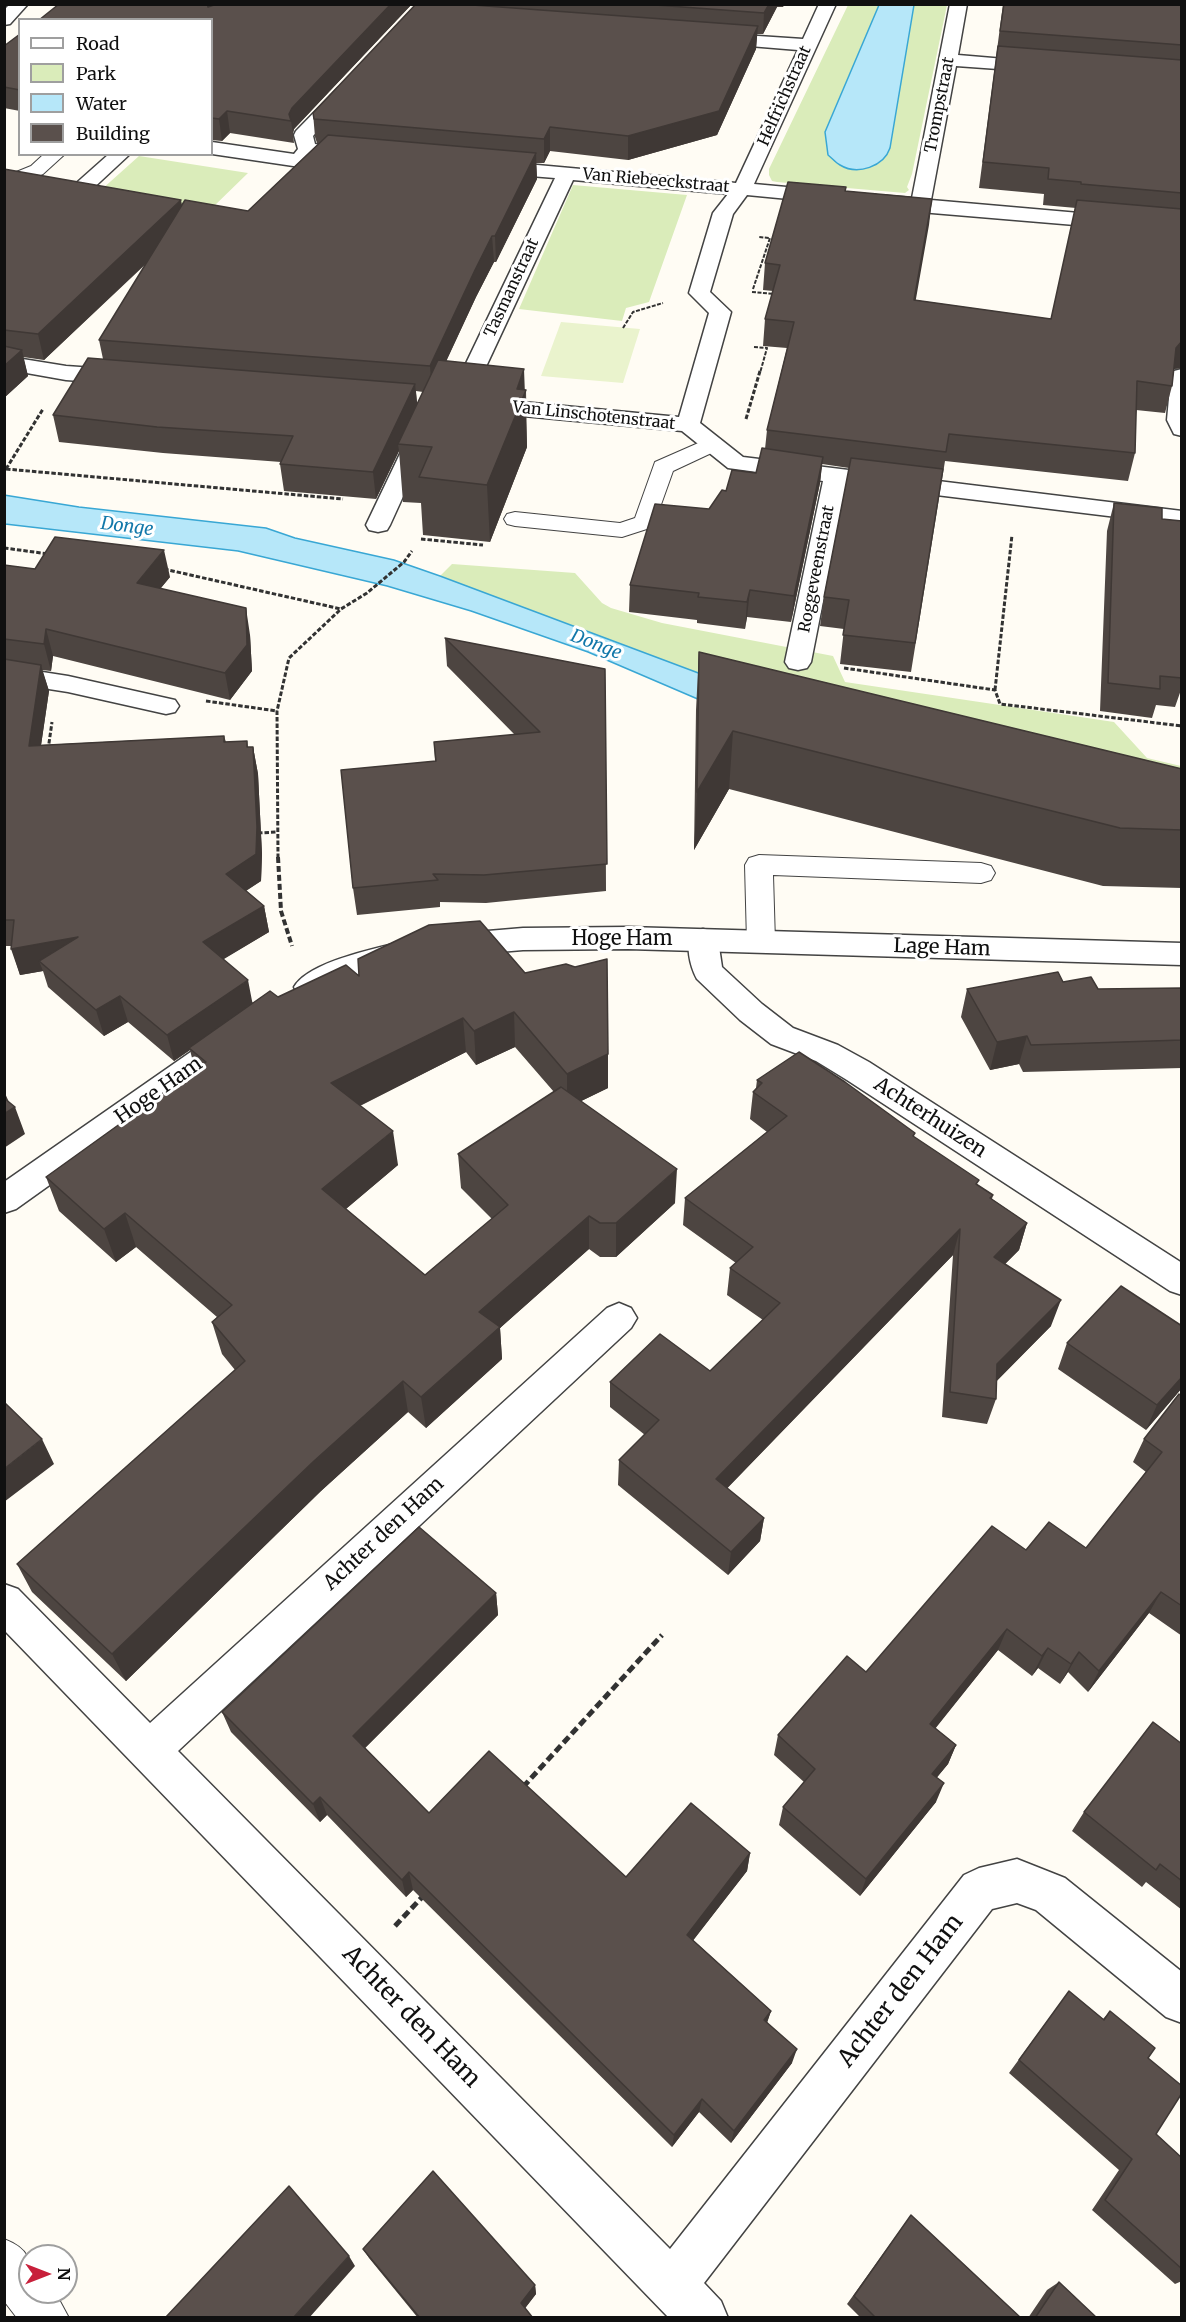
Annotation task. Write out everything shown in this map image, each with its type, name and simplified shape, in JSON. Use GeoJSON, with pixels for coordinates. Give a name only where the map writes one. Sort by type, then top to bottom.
{"type":"FeatureCollection","features":[{"type":"Feature","properties":{"kind":"street"},"geometry":{"type":"LineString","coordinates":[[4,20],[20,4]]}},
{"type":"Feature","properties":{"kind":"street","name":"Helfrichstraat"},"geometry":{"type":"LineString","coordinates":[[688,425],[720,312],[699,293],[723,213],[744,188],[828,4]]}},
{"type":"Feature","properties":{"kind":"street","name":"Trompstraat"},"geometry":{"type":"LineString","coordinates":[[920,206],[959,4]]}},
{"type":"Feature","properties":{"kind":"street"},"geometry":{"type":"LineString","coordinates":[[696,37],[808,45]]}},
{"type":"Feature","properties":{"kind":"street"},"geometry":{"type":"LineString","coordinates":[[950,60],[1060,69]]}},
{"type":"Feature","properties":{"kind":"street"},"geometry":{"type":"LineString","coordinates":[[284,178],[303,155],[303,135],[358,78]]}},
{"type":"Feature","properties":{"kind":"street"},"geometry":{"type":"LineString","coordinates":[[213,148],[303,155],[370,156]]}},
{"type":"Feature","properties":{"kind":"street"},"geometry":{"type":"LineString","coordinates":[[80,190],[119,156]]}},
{"type":"Feature","properties":{"kind":"street","name":"Van Riebeeckstraat"},"geometry":{"type":"LineString","coordinates":[[475,165],[849,199]]}},
{"type":"Feature","properties":{"kind":"street","name":"Tasmanstraat"},"geometry":{"type":"LineString","coordinates":[[458,403],[567,173]]}},
{"type":"Feature","properties":{"kind":"street"},"geometry":{"type":"LineString","coordinates":[[873,201],[1182,228]]}},
{"type":"Feature","properties":{"kind":"street"},"geometry":{"type":"LineString","coordinates":[[4,362],[66,373],[146,379]]}},
{"type":"Feature","properties":{"kind":"street"},"geometry":{"type":"LineString","coordinates":[[1182,376],[1178,420],[1182,429]]}},
{"type":"Feature","properties":{"kind":"street","name":"Van Linschotenstraat"},"geometry":{"type":"LineString","coordinates":[[388,504],[432,408],[458,403],[688,425],[736,463],[1182,518]]}},
{"type":"Feature","properties":{"kind":"street","name":"Roggeveenstraat"},"geometry":{"type":"LineString","coordinates":[[798,662],[836,477]]}},
{"type":"Feature","properties":{"kind":"street"},"geometry":{"type":"LineString","coordinates":[[378,525],[388,504]]}},
{"type":"Feature","properties":{"kind":"street"},"geometry":{"type":"LineString","coordinates":[[4,674],[58,682],[166,706]]}},
{"type":"Feature","properties":{"kind":"street","name":"Hoge Ham"},"geometry":{"type":"LineString","coordinates":[[292,997],[355,964],[423,948],[523,939],[703,940]]}},
{"type":"Feature","properties":{"kind":"street","name":"Lage Ham"},"geometry":{"type":"LineString","coordinates":[[703,940],[1182,954]]}},
{"type":"Feature","properties":{"kind":"street","name":"Achterhuizen"},"geometry":{"type":"LineString","coordinates":[[703,940],[708,971],[751,1012],[782,1036],[827,1053],[858,1071],[1182,1281]]}},
{"type":"Feature","properties":{"kind":"street","name":"Hoge Ham"},"geometry":{"type":"LineString","coordinates":[[4,1200],[254,1024]]}},
{"type":"Feature","properties":{"kind":"street","name":"Achter den Ham"},"geometry":{"type":"LineString","coordinates":[[150,1750],[619,1318]]}},
{"type":"Feature","properties":{"kind":"street","name":"Achter den Ham"},"geometry":{"type":"LineString","coordinates":[[4,1602],[704,2318]]}},
{"type":"Feature","properties":{"kind":"street","name":"Achter den Ham"},"geometry":{"type":"LineString","coordinates":[[672,2285],[979,1890],[1017,1881],[1050,1893],[1182,2001]]}},
{"type":"Feature","properties":{"kind":"lane"},"geometry":{"type":"LineString","coordinates":[[4,187],[12,180],[38,170],[54,156]]}},
{"type":"Feature","properties":{"kind":"lane","name":"Van Linschotenstraat"},"geometry":{"type":"LineString","coordinates":[[515,519],[622,530],[645,522],[663,467],[712,444]]}},
{"type":"Feature","properties":{"kind":"lane"},"geometry":{"type":"LineString","coordinates":[[760,942],[759,865],[981,873]]}},
{"type":"Feature","properties":{"kind":"lane"},"geometry":{"type":"LineString","coordinates":[[4,2262],[46,2318]]}},
{"type":"Feature","properties":{"kind":"path"},"geometry":{"type":"LineString","coordinates":[[66,373],[5,469],[388,504]]}},
{"type":"Feature","properties":{"kind":"path"},"geometry":{"type":"LineString","coordinates":[[1017,497],[995,690],[1000,704],[1182,726]]}},
{"type":"Feature","properties":{"kind":"path"},"geometry":{"type":"LineString","coordinates":[[421,539],[490,546],[502,525],[515,519]]}},
{"type":"Feature","properties":{"kind":"path"},"geometry":{"type":"LineString","coordinates":[[4,548],[51,555]]}},
{"type":"Feature","properties":{"kind":"path"},"geometry":{"type":"LineString","coordinates":[[292,997],[295,958],[281,911],[277,832],[279,746],[277,711],[290,658],[341,609],[367,593],[404,562]]}},
{"type":"Feature","properties":{"kind":"path"},"geometry":{"type":"LineString","coordinates":[[160,568],[341,609]]}},
{"type":"Feature","properties":{"kind":"path"},"geometry":{"type":"LineString","coordinates":[[798,662],[995,690]]}},
{"type":"Feature","properties":{"kind":"path"},"geometry":{"type":"LineString","coordinates":[[48,752],[58,682]]}},
{"type":"Feature","properties":{"kind":"path"},"geometry":{"type":"LineString","coordinates":[[166,706],[195,699],[277,711]]}},
{"type":"Feature","properties":{"kind":"path"},"geometry":{"type":"LineString","coordinates":[[254,833],[277,832]]}},
{"type":"Feature","properties":{"kind":"path"},"geometry":{"type":"LineString","coordinates":[[518,1793],[662,1635]]}},
{"type":"Feature","properties":{"kind":"path"},"geometry":{"type":"LineString","coordinates":[[360,1964],[431,1887]]}},
{"type":"Feature","properties":{"kind":"green space"},"geometry":{"type":"Polygon","coordinates":[[[848,5],[879,5],[831,117],[848,167],[865,168],[878,164],[895,107],[914,5],[947,5],[912,174],[907,187],[909,190],[905,193],[777,182],[772,181],[769,175],[769,169],[848,5]]]}},
{"type":"Feature","properties":{"kind":"green space"},"geometry":{"type":"Polygon","coordinates":[[[139,156],[248,173],[210,210],[101,190],[139,156]]]}},
{"type":"Feature","properties":{"kind":"green space"},"geometry":{"type":"Polygon","coordinates":[[[573,185],[687,195],[649,302],[626,308],[622,321],[519,309],[573,185]]]}},
{"type":"Feature","properties":{"kind":"green space"},"geometry":{"type":"Polygon","coordinates":[[[561,322],[640,329],[623,383],[541,376],[561,322]]]}},
{"type":"Feature","properties":{"kind":"green space"},"geometry":{"type":"Polygon","coordinates":[[[452,564],[575,573],[602,603],[611,608],[662,623],[833,656],[845,682],[1114,722],[1147,758],[1181,766],[1181,799],[757,695],[440,576],[452,564]]]}},
{"type":"Feature","properties":{"kind":"water"},"geometry":{"type":"Polygon","coordinates":[[[879,5],[914,5],[890,148],[882,160],[876,164],[855,170],[840,165],[828,155],[825,132],[879,5]]]}},
{"type":"Feature","properties":{"kind":"water","name":"Donge"},"geometry":{"type":"Polygon","coordinates":[[[4,495],[79,507],[266,528],[295,538],[394,560],[757,695],[707,703],[588,652],[471,611],[387,586],[238,551],[5,524],[4,495]]]}},
{"type":"Feature","properties":{"kind":"building"},"geometry":{"type":"Polygon","coordinates":[[[59,4],[207,4],[208,7],[217,4],[391,4],[292,108],[289,114],[291,121],[227,111],[219,119],[213,118],[213,18],[42,18],[59,4]]]}},
{"type":"Feature","properties":{"kind":"building"},"geometry":{"type":"Polygon","coordinates":[[[416,4],[459,4],[758,26],[719,111],[628,136],[550,127],[544,139],[314,119],[313,113],[416,4]]]}},
{"type":"Feature","properties":{"kind":"building"},"geometry":{"type":"Polygon","coordinates":[[[642,4],[769,4],[764,13],[642,4]]]}},
{"type":"Feature","properties":{"kind":"building"},"geometry":{"type":"Polygon","coordinates":[[[1004,4],[1182,4],[1182,45],[1000,31],[1004,4]]]}},
{"type":"Feature","properties":{"kind":"building"},"geometry":{"type":"Polygon","coordinates":[[[18,36],[18,90],[4,87],[4,46],[18,36]]]}},
{"type":"Feature","properties":{"kind":"building"},"geometry":{"type":"Polygon","coordinates":[[[998,46],[1182,60],[1182,193],[1048,179],[1049,168],[983,162],[998,46]]]}},
{"type":"Feature","properties":{"kind":"building"},"geometry":{"type":"Polygon","coordinates":[[[328,135],[536,153],[495,236],[492,236],[475,270],[430,366],[99,340],[185,200],[248,211],[328,135]]]}},
{"type":"Feature","properties":{"kind":"building"},"geometry":{"type":"Polygon","coordinates":[[[4,169],[181,200],[38,334],[4,330],[4,169]]]}},
{"type":"Feature","properties":{"kind":"building"},"geometry":{"type":"Polygon","coordinates":[[[788,182],[846,187],[845,191],[932,199],[914,300],[1051,319],[1077,200],[1182,209],[1182,341],[1176,348],[1172,386],[1137,381],[1135,453],[949,434],[946,452],[767,430],[794,322],[765,319],[780,265],[765,263],[788,182]]]}},
{"type":"Feature","properties":{"kind":"building"},"geometry":{"type":"Polygon","coordinates":[[[4,346],[22,350],[4,366],[4,346]]]}},
{"type":"Feature","properties":{"kind":"building"},"geometry":{"type":"Polygon","coordinates":[[[88,358],[415,384],[373,472],[280,464],[293,436],[157,427],[53,415],[88,358]]]}},
{"type":"Feature","properties":{"kind":"building"},"geometry":{"type":"Polygon","coordinates":[[[438,360],[524,369],[517,389],[526,390],[487,485],[419,477],[432,447],[398,444],[438,360]]]}},
{"type":"Feature","properties":{"kind":"building"},"geometry":{"type":"Polygon","coordinates":[[[762,448],[823,457],[794,596],[750,590],[747,602],[698,597],[699,593],[630,585],[655,504],[709,509],[722,490],[726,491],[732,470],[756,473],[762,448]]]}},
{"type":"Feature","properties":{"kind":"building"},"geometry":{"type":"Polygon","coordinates":[[[851,458],[943,469],[915,643],[843,635],[849,600],[824,597],[851,458]]]}},
{"type":"Feature","properties":{"kind":"building"},"geometry":{"type":"Polygon","coordinates":[[[1114,503],[1162,508],[1162,519],[1182,521],[1182,678],[1160,676],[1160,689],[1108,683],[1114,503]]]}},
{"type":"Feature","properties":{"kind":"building"},"geometry":{"type":"Polygon","coordinates":[[[55,537],[164,550],[137,583],[246,608],[247,645],[225,673],[46,629],[44,644],[4,639],[4,565],[35,569],[55,537]]]}},
{"type":"Feature","properties":{"kind":"building"},"geometry":{"type":"Polygon","coordinates":[[[445,638],[605,669],[607,864],[484,875],[433,874],[438,880],[353,888],[341,770],[436,761],[434,742],[540,732],[445,638]]]}},
{"type":"Feature","properties":{"kind":"building"},"geometry":{"type":"Polygon","coordinates":[[[699,652],[1182,769],[1182,830],[1120,828],[733,731],[697,792],[699,652]]]}},
{"type":"Feature","properties":{"kind":"building"},"geometry":{"type":"Polygon","coordinates":[[[4,659],[41,665],[29,746],[224,736],[224,742],[247,741],[247,747],[253,747],[256,854],[226,874],[264,906],[203,942],[248,980],[167,1035],[120,996],[96,1010],[39,961],[78,937],[11,949],[14,920],[4,920],[4,659]]]}},
{"type":"Feature","properties":{"kind":"building"},"geometry":{"type":"Polygon","coordinates":[[[480,921],[525,973],[566,964],[575,967],[607,959],[608,1054],[567,1074],[514,1012],[474,1031],[463,1018],[331,1083],[393,1131],[322,1189],[425,1275],[508,1205],[458,1154],[561,1087],[677,1169],[616,1223],[600,1223],[589,1216],[479,1312],[500,1327],[421,1397],[403,1381],[314,1461],[112,1654],[17,1564],[245,1361],[212,1322],[232,1305],[125,1213],[104,1229],[46,1177],[206,1062],[189,1048],[270,991],[278,997],[346,965],[359,976],[358,959],[429,925],[480,921]]]}},
{"type":"Feature","properties":{"kind":"building"},"geometry":{"type":"Polygon","coordinates":[[[1058,972],[1063,982],[1091,977],[1098,989],[1182,988],[1182,1040],[1031,1045],[1027,1036],[997,1042],[967,989],[1058,972]]]}},
{"type":"Feature","properties":{"kind":"building"},"geometry":{"type":"Polygon","coordinates":[[[799,1052],[915,1133],[913,1136],[979,1180],[976,1184],[993,1195],[990,1198],[1027,1223],[994,1257],[1061,1300],[997,1364],[996,1399],[950,1392],[960,1229],[716,1479],[764,1518],[731,1552],[619,1460],[659,1420],[610,1382],[660,1334],[710,1371],[780,1303],[730,1268],[753,1247],[685,1198],[787,1116],[753,1092],[762,1083],[757,1080],[799,1052]]]}},
{"type":"Feature","properties":{"kind":"building"},"geometry":{"type":"Polygon","coordinates":[[[4,1098],[15,1107],[4,1114],[4,1098]]]}},
{"type":"Feature","properties":{"kind":"building"},"geometry":{"type":"Polygon","coordinates":[[[1121,1286],[1182,1326],[1182,1377],[1157,1405],[1067,1343],[1121,1286]]]}},
{"type":"Feature","properties":{"kind":"building"},"geometry":{"type":"Polygon","coordinates":[[[1179,1394],[1182,1396],[1182,1606],[1161,1592],[1099,1671],[1079,1652],[1071,1664],[1048,1648],[1042,1656],[1007,1629],[930,1724],[956,1745],[932,1774],[944,1783],[866,1879],[783,1807],[815,1769],[778,1735],[847,1656],[866,1672],[992,1526],[1026,1550],[1049,1522],[1086,1548],[1162,1452],[1144,1439],[1179,1394]]]}},
{"type":"Feature","properties":{"kind":"building"},"geometry":{"type":"Polygon","coordinates":[[[4,1402],[42,1439],[4,1469],[4,1402]]]}},
{"type":"Feature","properties":{"kind":"building"},"geometry":{"type":"Polygon","coordinates":[[[419,1527],[496,1593],[353,1736],[429,1813],[489,1751],[626,1877],[691,1803],[750,1853],[687,1935],[771,2011],[764,2020],[797,2049],[734,2131],[702,2099],[674,2135],[409,1872],[402,1880],[320,1797],[313,1804],[222,1712],[419,1527]]]}},
{"type":"Feature","properties":{"kind":"building"},"geometry":{"type":"Polygon","coordinates":[[[1153,1722],[1182,1744],[1182,1881],[1160,1864],[1156,1870],[1084,1812],[1153,1722]]]}},
{"type":"Feature","properties":{"kind":"building"},"geometry":{"type":"Polygon","coordinates":[[[1069,1991],[1104,2020],[1110,2011],[1155,2048],[1148,2058],[1182,2086],[1182,2093],[1156,2134],[1182,2158],[1182,2269],[1105,2200],[1132,2159],[1019,2060],[1069,1991]]]}},
{"type":"Feature","properties":{"kind":"building"},"geometry":{"type":"Polygon","coordinates":[[[433,2171],[535,2285],[521,2303],[533,2318],[420,2318],[363,2249],[433,2171]]]}},
{"type":"Feature","properties":{"kind":"building"},"geometry":{"type":"Polygon","coordinates":[[[289,2186],[349,2256],[293,2318],[165,2318],[289,2186]]]}},
{"type":"Feature","properties":{"kind":"building"},"geometry":{"type":"Polygon","coordinates":[[[911,2215],[1021,2318],[876,2318],[854,2296],[911,2215]]]}},
{"type":"Feature","properties":{"kind":"building"},"geometry":{"type":"Polygon","coordinates":[[[1059,2282],[1097,2318],[1035,2318],[1059,2282]]]}}]}
